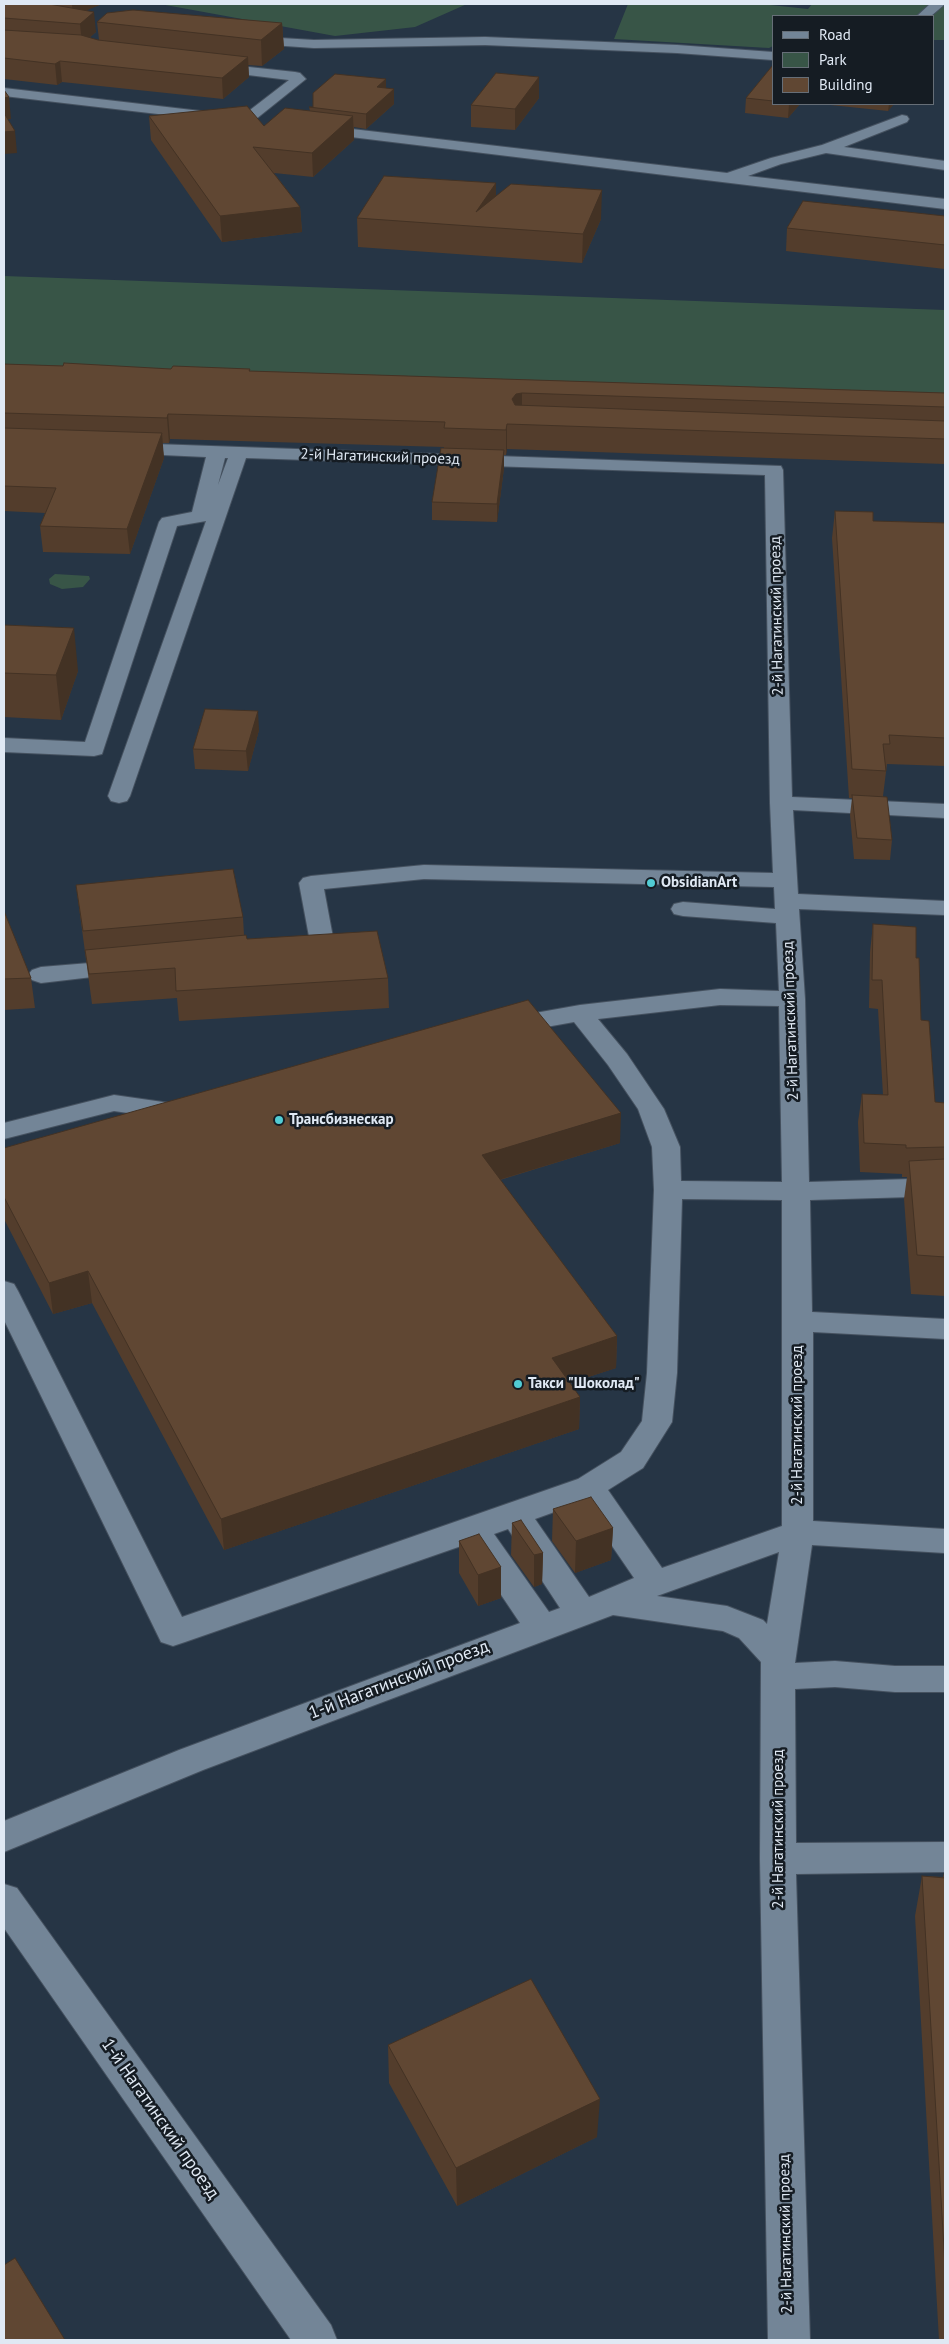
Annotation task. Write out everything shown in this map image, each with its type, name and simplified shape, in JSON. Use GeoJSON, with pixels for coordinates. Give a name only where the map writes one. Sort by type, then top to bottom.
{"type":"FeatureCollection","features":[{"type":"Feature","properties":{"kind":"street"},"geometry":{"type":"LineString","coordinates":[[924,15],[938,4]]}},
{"type":"Feature","properties":{"kind":"street"},"geometry":{"type":"LineString","coordinates":[[229,38],[314,44],[484,41],[586,44],[772,56]]}},
{"type":"Feature","properties":{"kind":"street"},"geometry":{"type":"LineString","coordinates":[[198,66],[295,76],[299,79],[246,120]]}},
{"type":"Feature","properties":{"kind":"street"},"geometry":{"type":"LineString","coordinates":[[4,92],[266,122]]}},
{"type":"Feature","properties":{"kind":"street"},"geometry":{"type":"LineString","coordinates":[[727,178],[776,161],[827,148],[902,119]]}},
{"type":"Feature","properties":{"kind":"street"},"geometry":{"type":"LineString","coordinates":[[305,127],[945,204]]}},
{"type":"Feature","properties":{"kind":"street"},"geometry":{"type":"LineString","coordinates":[[827,148],[945,166]]}},
{"type":"Feature","properties":{"kind":"street","name":"2-й Нагатинский проезд"},"geometry":{"type":"LineString","coordinates":[[110,449],[774,470],[781,803],[792,999],[798,1321],[796,1499],[798,1533],[778,1667],[778,1859],[788,2340]]}},
{"type":"Feature","properties":{"kind":"street"},"geometry":{"type":"LineString","coordinates":[[4,745],[94,749],[169,522],[201,516],[217,452]]}},
{"type":"Feature","properties":{"kind":"street"},"geometry":{"type":"LineString","coordinates":[[119,796],[239,453]]}},
{"type":"Feature","properties":{"kind":"street"},"geometry":{"type":"LineString","coordinates":[[781,803],[945,810]]}},
{"type":"Feature","properties":{"kind":"street"},"geometry":{"type":"LineString","coordinates":[[275,952],[324,948],[311,883],[424,872],[786,900],[945,908]]}},
{"type":"Feature","properties":{"kind":"street"},"geometry":{"type":"LineString","coordinates":[[683,909],[786,900]]}},
{"type":"Feature","properties":{"kind":"street"},"geometry":{"type":"LineString","coordinates":[[41,975],[148,964]]}},
{"type":"Feature","properties":{"kind":"street"},"geometry":{"type":"LineString","coordinates":[[484,1033],[522,1022],[580,1013],[720,997],[792,999]]}},
{"type":"Feature","properties":{"kind":"street"},"geometry":{"type":"LineString","coordinates":[[4,1291],[173,1633],[474,1529],[589,1487],[632,1460],[657,1422],[662,1373],[668,1190],[666,1147],[651,1109],[618,1060],[580,1013]]}},
{"type":"Feature","properties":{"kind":"street"},"geometry":{"type":"LineString","coordinates":[[4,1132],[114,1103],[188,1113],[207,1108]]}},
{"type":"Feature","properties":{"kind":"street"},"geometry":{"type":"LineString","coordinates":[[668,1190],[796,1191],[945,1187]]}},
{"type":"Feature","properties":{"kind":"street"},"geometry":{"type":"LineString","coordinates":[[798,1321],[945,1328]]}},
{"type":"Feature","properties":{"kind":"street"},"geometry":{"type":"LineString","coordinates":[[589,1487],[655,1583]]}},
{"type":"Feature","properties":{"kind":"street"},"geometry":{"type":"LineString","coordinates":[[514,1514],[596,1607],[727,1619],[751,1629],[778,1667],[895,1679],[945,1679]]}},
{"type":"Feature","properties":{"kind":"street"},"geometry":{"type":"LineString","coordinates":[[474,1529],[526,1608],[542,1626]]}},
{"type":"Feature","properties":{"kind":"street"},"geometry":{"type":"LineString","coordinates":[[798,1533],[945,1541]]}},
{"type":"Feature","properties":{"kind":"street","name":"1-й Нагатинский проезд"},"geometry":{"type":"LineString","coordinates":[[4,1837],[191,1760],[655,1583],[798,1533]]}},
{"type":"Feature","properties":{"kind":"street"},"geometry":{"type":"LineString","coordinates":[[778,1859],[945,1857]]}},
{"type":"Feature","properties":{"kind":"street","name":"1-й Нагатинский проезд"},"geometry":{"type":"LineString","coordinates":[[4,1899],[316,2340]]}},
{"type":"Feature","properties":{"kind":"green space"},"geometry":{"type":"Polygon","coordinates":[[[160,4],[467,4],[415,27],[335,36],[160,4]]]}},
{"type":"Feature","properties":{"kind":"green space"},"geometry":{"type":"Polygon","coordinates":[[[628,4],[761,4],[808,9],[812,4],[945,4],[945,40],[934,40],[934,15],[772,15],[772,46],[769,48],[614,39],[628,4]]]}},
{"type":"Feature","properties":{"kind":"green space"},"geometry":{"type":"Polygon","coordinates":[[[4,276],[945,310],[945,417],[4,385],[4,276]]]}},
{"type":"Feature","properties":{"kind":"green space"},"geometry":{"type":"Polygon","coordinates":[[[55,574],[89,576],[90,579],[83,587],[62,589],[50,584],[49,579],[55,574]]]}},
{"type":"Feature","properties":{"kind":"building"},"geometry":{"type":"Polygon","coordinates":[[[4,4],[49,4],[94,12],[80,24],[4,18],[4,4]]]}},
{"type":"Feature","properties":{"kind":"building"},"geometry":{"type":"Polygon","coordinates":[[[133,10],[282,23],[261,40],[97,22],[107,13],[133,10]]]}},
{"type":"Feature","properties":{"kind":"building"},"geometry":{"type":"Polygon","coordinates":[[[4,30],[81,35],[98,40],[248,57],[222,78],[60,61],[55,64],[4,58],[4,30]]]}},
{"type":"Feature","properties":{"kind":"building"},"geometry":{"type":"Polygon","coordinates":[[[772,66],[772,101],[746,98],[772,66]]]}},
{"type":"Feature","properties":{"kind":"building"},"geometry":{"type":"Polygon","coordinates":[[[496,73],[539,77],[515,109],[471,105],[496,73]]]}},
{"type":"Feature","properties":{"kind":"building"},"geometry":{"type":"Polygon","coordinates":[[[335,74],[386,79],[377,87],[394,89],[366,114],[309,107],[313,107],[313,93],[335,74]]]}},
{"type":"Feature","properties":{"kind":"building"},"geometry":{"type":"Polygon","coordinates":[[[4,90],[9,97],[4,98],[4,90]]]}},
{"type":"Feature","properties":{"kind":"building"},"geometry":{"type":"Polygon","coordinates":[[[247,106],[264,126],[285,108],[353,116],[312,153],[253,147],[300,207],[220,216],[149,116],[247,106]]]}},
{"type":"Feature","properties":{"kind":"building"},"geometry":{"type":"Polygon","coordinates":[[[4,113],[15,131],[4,132],[4,113]]]}},
{"type":"Feature","properties":{"kind":"building"},"geometry":{"type":"Polygon","coordinates":[[[384,176],[496,183],[476,212],[511,184],[602,190],[583,234],[357,218],[384,176]]]}},
{"type":"Feature","properties":{"kind":"building"},"geometry":{"type":"Polygon","coordinates":[[[803,201],[945,216],[945,245],[787,228],[803,201]]]}},
{"type":"Feature","properties":{"kind":"building"},"geometry":{"type":"Polygon","coordinates":[[[64,363],[171,369],[173,366],[250,369],[249,371],[945,393],[945,407],[522,393],[516,394],[512,399],[515,405],[945,421],[945,439],[507,424],[506,430],[444,428],[445,422],[168,414],[167,418],[4,413],[4,364],[63,366],[64,363]]]}},
{"type":"Feature","properties":{"kind":"building"},"geometry":{"type":"Polygon","coordinates":[[[4,428],[162,433],[127,529],[40,526],[56,488],[4,486],[4,428]]]}},
{"type":"Feature","properties":{"kind":"building"},"geometry":{"type":"Polygon","coordinates":[[[441,448],[504,450],[497,504],[432,502],[441,448]]]}},
{"type":"Feature","properties":{"kind":"building"},"geometry":{"type":"Polygon","coordinates":[[[835,511],[873,512],[873,521],[945,523],[945,738],[889,735],[890,744],[883,744],[886,771],[852,769],[835,511]]]}},
{"type":"Feature","properties":{"kind":"building"},"geometry":{"type":"Polygon","coordinates":[[[4,625],[74,628],[56,675],[4,673],[4,625]]]}},
{"type":"Feature","properties":{"kind":"building"},"geometry":{"type":"Polygon","coordinates":[[[205,709],[258,711],[246,751],[193,749],[205,709]]]}},
{"type":"Feature","properties":{"kind":"building"},"geometry":{"type":"Polygon","coordinates":[[[852,795],[887,797],[892,840],[857,838],[852,795]]]}},
{"type":"Feature","properties":{"kind":"building"},"geometry":{"type":"Polygon","coordinates":[[[233,869],[243,917],[83,931],[76,885],[233,869]]]}},
{"type":"Feature","properties":{"kind":"building"},"geometry":{"type":"Polygon","coordinates":[[[4,911],[31,978],[4,979],[4,911]]]}},
{"type":"Feature","properties":{"kind":"building"},"geometry":{"type":"Polygon","coordinates":[[[873,924],[916,927],[916,958],[919,958],[921,1020],[929,1021],[935,1102],[945,1103],[945,1147],[906,1148],[906,1145],[864,1143],[862,1094],[888,1095],[882,980],[872,980],[873,924]]]}},
{"type":"Feature","properties":{"kind":"building"},"geometry":{"type":"Polygon","coordinates":[[[377,931],[388,978],[176,991],[175,968],[89,974],[85,950],[246,935],[247,939],[377,931]]]}},
{"type":"Feature","properties":{"kind":"building"},"geometry":{"type":"Polygon","coordinates":[[[528,1000],[621,1113],[482,1155],[617,1336],[552,1358],[580,1397],[221,1519],[88,1271],[49,1283],[4,1197],[4,1148],[528,1000]]]}},
{"type":"Feature","properties":{"kind":"building"},"geometry":{"type":"Polygon","coordinates":[[[945,1159],[945,1257],[917,1255],[909,1161],[945,1159]]]}},
{"type":"Feature","properties":{"kind":"building"},"geometry":{"type":"Polygon","coordinates":[[[591,1497],[613,1528],[576,1541],[553,1509],[591,1497]]]}},
{"type":"Feature","properties":{"kind":"building"},"geometry":{"type":"Polygon","coordinates":[[[521,1520],[543,1553],[534,1555],[512,1523],[521,1520]]]}},
{"type":"Feature","properties":{"kind":"building"},"geometry":{"type":"Polygon","coordinates":[[[479,1534],[501,1567],[478,1575],[459,1541],[479,1534]]]}},
{"type":"Feature","properties":{"kind":"building"},"geometry":{"type":"Polygon","coordinates":[[[922,1876],[945,1878],[945,2266],[922,1876]]]}},
{"type":"Feature","properties":{"kind":"building"},"geometry":{"type":"Polygon","coordinates":[[[531,1979],[600,2099],[456,2168],[388,2045],[531,1979]]]}},
{"type":"Feature","properties":{"kind":"building"},"geometry":{"type":"Polygon","coordinates":[[[15,2258],[65,2340],[4,2340],[4,2265],[15,2258]]]}},
{"type":"Feature","properties":{"kind":"place","name":"ObsidianArt"},"geometry":{"type":"Point","coordinates":[651,883]}},
{"type":"Feature","properties":{"kind":"place","name":"Трансбизнескар"},"geometry":{"type":"Point","coordinates":[279,1120]}},
{"type":"Feature","properties":{"kind":"place","name":"Такси \"Шоколад\""},"geometry":{"type":"Point","coordinates":[518,1384]}}]}
